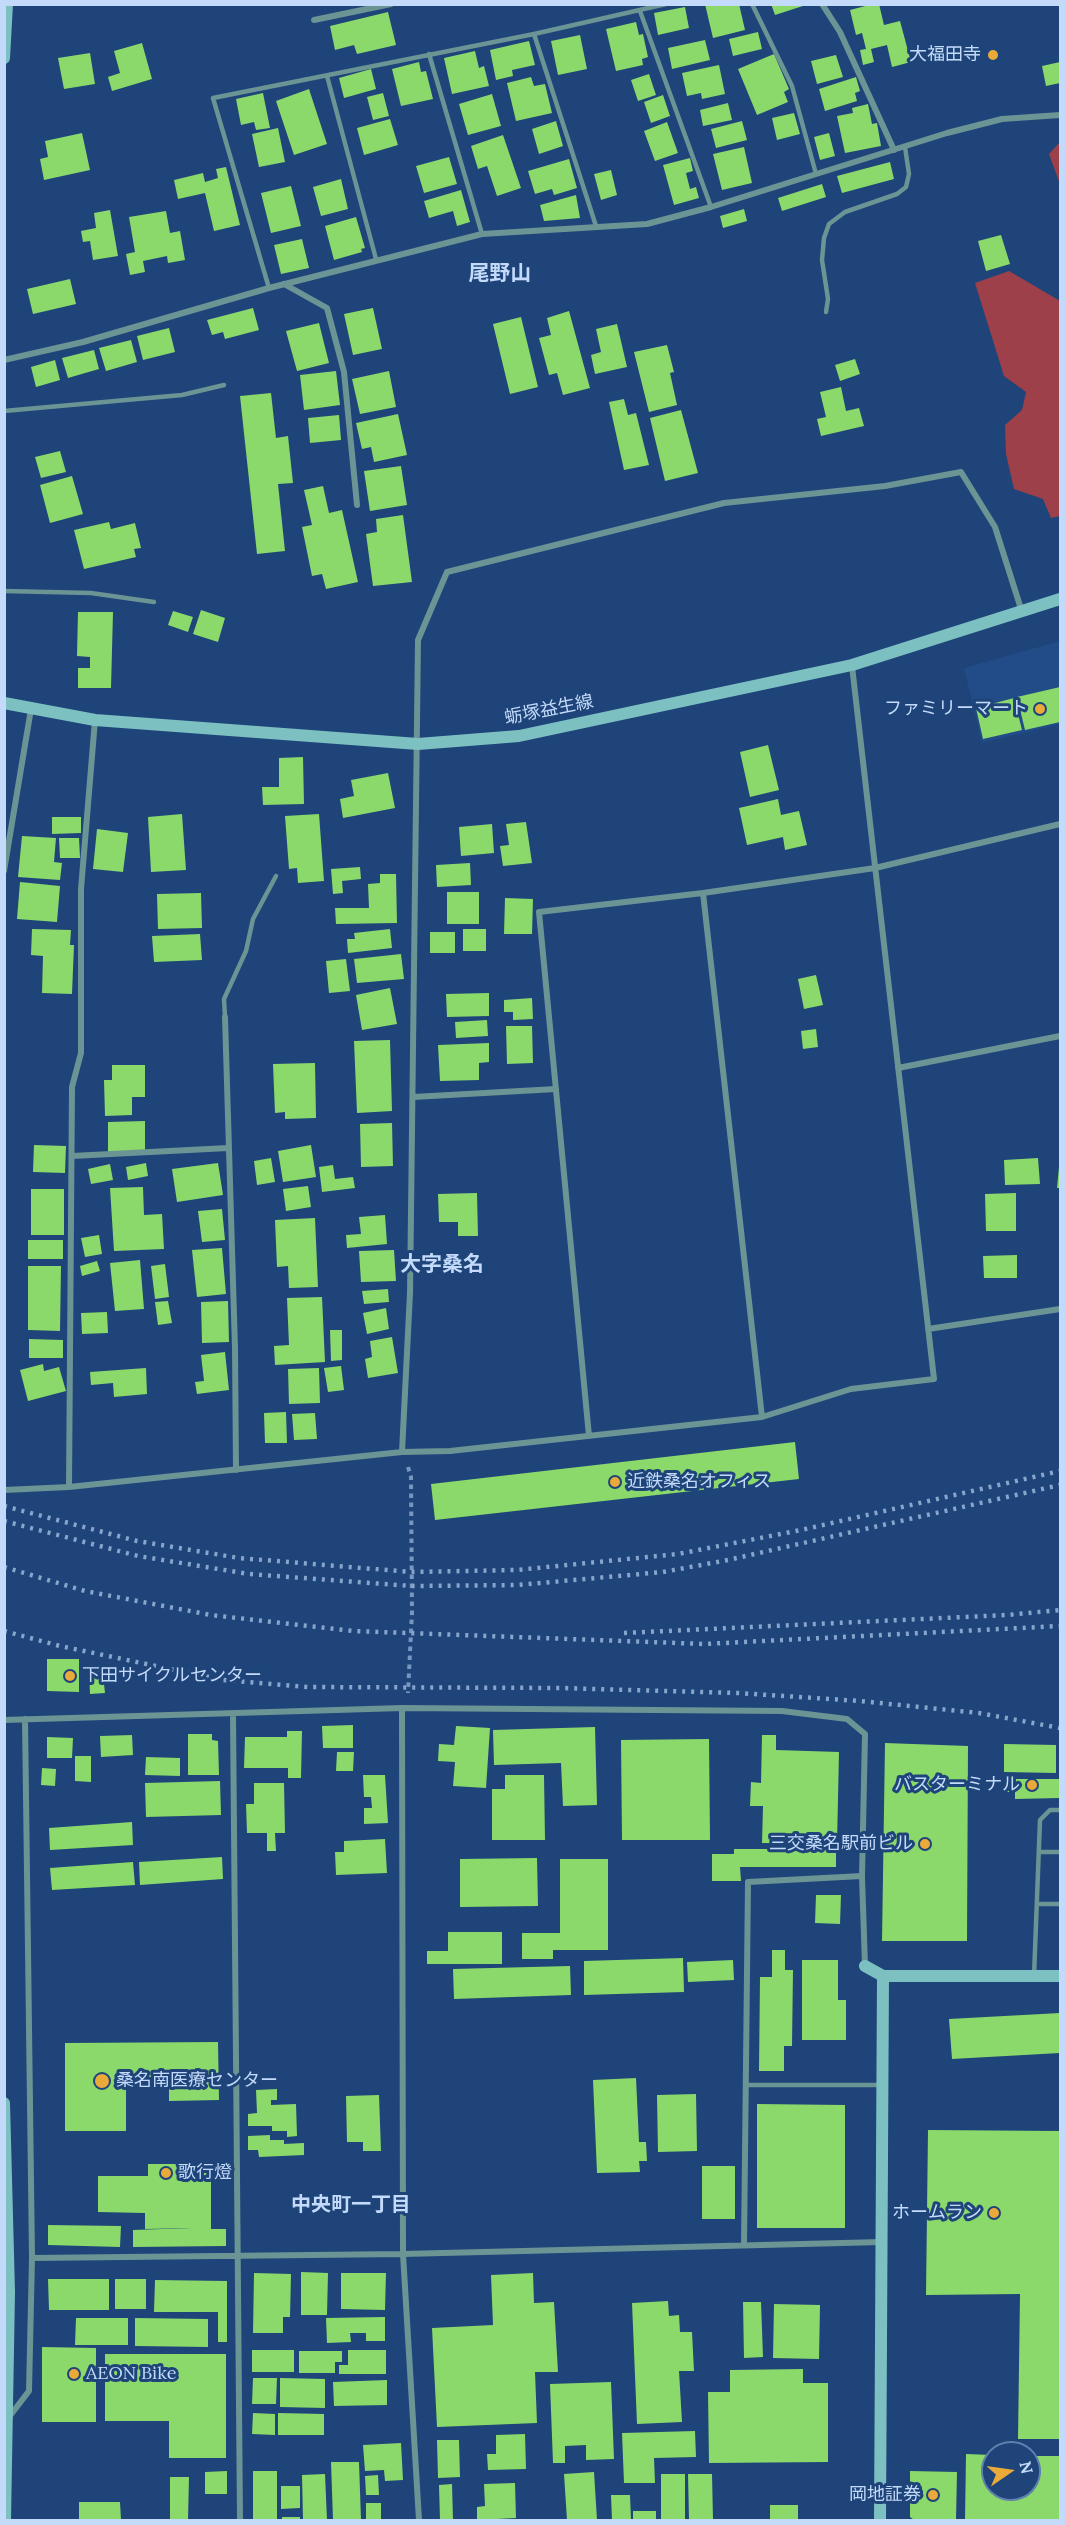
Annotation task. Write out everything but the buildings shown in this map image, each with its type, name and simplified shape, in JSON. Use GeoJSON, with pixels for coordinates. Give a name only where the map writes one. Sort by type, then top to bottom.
{"type":"FeatureCollection","features":[{"type":"Feature","properties":{"kind":"street"},"geometry":{"type":"LineString","coordinates":[[4,58],[7,4]]}},
{"type":"Feature","properties":{"kind":"street"},"geometry":{"type":"LineString","coordinates":[[314,20],[391,4]]}},
{"type":"Feature","properties":{"kind":"street"},"geometry":{"type":"LineString","coordinates":[[822,4],[846,42],[894,150]]}},
{"type":"Feature","properties":{"kind":"street"},"geometry":{"type":"LineString","coordinates":[[4,360],[83,342],[269,288],[482,234],[647,224],[711,207],[947,133],[1002,119],[1060,115]]}},
{"type":"Feature","properties":{"kind":"street"},"geometry":{"type":"LineString","coordinates":[[284,284],[327,308],[344,372],[357,505]]}},
{"type":"Feature","properties":{"kind":"street"},"geometry":{"type":"LineString","coordinates":[[402,1452],[410,1293],[418,640],[447,572],[724,503],[885,486],[961,472],[995,527],[1022,612]]}},
{"type":"Feature","properties":{"kind":"street","name":"蛎塚益生線"},"geometry":{"type":"LineString","coordinates":[[4,704],[95,720],[418,744],[519,736],[852,665],[1060,599]]}},
{"type":"Feature","properties":{"kind":"street"},"geometry":{"type":"LineString","coordinates":[[4,1490],[69,1487],[402,1452],[450,1451],[762,1417],[851,1389],[933,1379],[852,665]]}},
{"type":"Feature","properties":{"kind":"street"},"geometry":{"type":"LineString","coordinates":[[4,871],[31,709]]}},
{"type":"Feature","properties":{"kind":"street"},"geometry":{"type":"LineString","coordinates":[[69,1487],[72,1087],[81,1053],[81,889],[95,720]]}},
{"type":"Feature","properties":{"kind":"street"},"geometry":{"type":"LineString","coordinates":[[590,1436],[539,912],[703,893],[875,868],[1060,824]]}},
{"type":"Feature","properties":{"kind":"street"},"geometry":{"type":"LineString","coordinates":[[703,893],[762,1417]]}},
{"type":"Feature","properties":{"kind":"street"},"geometry":{"type":"LineString","coordinates":[[225,1017],[235,1347],[236,1470]]}},
{"type":"Feature","properties":{"kind":"street"},"geometry":{"type":"LineString","coordinates":[[898,1068],[1060,1036]]}},
{"type":"Feature","properties":{"kind":"street"},"geometry":{"type":"LineString","coordinates":[[413,1097],[556,1089]]}},
{"type":"Feature","properties":{"kind":"street"},"geometry":{"type":"LineString","coordinates":[[72,1156],[228,1148]]}},
{"type":"Feature","properties":{"kind":"street"},"geometry":{"type":"LineString","coordinates":[[928,1329],[1060,1309]]}},
{"type":"Feature","properties":{"kind":"street"},"geometry":{"type":"LineString","coordinates":[[402,1708],[403,2254],[419,2520]]}},
{"type":"Feature","properties":{"kind":"street"},"geometry":{"type":"LineString","coordinates":[[4,1720],[402,1708],[782,1712],[847,1719],[865,1734],[861,1876],[865,1966],[883,1976],[1060,1976]]}},
{"type":"Feature","properties":{"kind":"street"},"geometry":{"type":"LineString","coordinates":[[233,1714],[240,2520]]}},
{"type":"Feature","properties":{"kind":"street"},"geometry":{"type":"LineString","coordinates":[[6,2415],[30,2391],[32,2258],[25,1719]]}},
{"type":"Feature","properties":{"kind":"street"},"geometry":{"type":"LineString","coordinates":[[744,2245],[748,1882],[861,1876]]}},
{"type":"Feature","properties":{"kind":"street"},"geometry":{"type":"LineString","coordinates":[[880,2520],[883,1976]]}},
{"type":"Feature","properties":{"kind":"street"},"geometry":{"type":"LineString","coordinates":[[4,2103],[9,2292],[5,2520]]}},
{"type":"Feature","properties":{"kind":"street"},"geometry":{"type":"LineString","coordinates":[[32,2258],[403,2254],[882,2242]]}},
{"type":"Feature","properties":{"kind":"lane"},"geometry":{"type":"LineString","coordinates":[[269,288],[213,98],[534,34],[666,4]]}},
{"type":"Feature","properties":{"kind":"lane"},"geometry":{"type":"LineString","coordinates":[[752,4],[792,86],[816,174]]}},
{"type":"Feature","properties":{"kind":"lane"},"geometry":{"type":"LineString","coordinates":[[640,11],[711,207]]}},
{"type":"Feature","properties":{"kind":"lane"},"geometry":{"type":"LineString","coordinates":[[534,34],[596,226]]}},
{"type":"Feature","properties":{"kind":"lane"},"geometry":{"type":"LineString","coordinates":[[429,54],[482,234]]}},
{"type":"Feature","properties":{"kind":"lane"},"geometry":{"type":"LineString","coordinates":[[327,76],[376,260]]}},
{"type":"Feature","properties":{"kind":"lane"},"geometry":{"type":"LineString","coordinates":[[826,312],[828,299],[822,260],[824,238],[829,224],[845,212],[897,194],[906,187],[909,174],[905,147]]}},
{"type":"Feature","properties":{"kind":"lane"},"geometry":{"type":"LineString","coordinates":[[4,411],[182,395],[224,385]]}},
{"type":"Feature","properties":{"kind":"lane"},"geometry":{"type":"LineString","coordinates":[[4,591],[91,593],[154,602]]}},
{"type":"Feature","properties":{"kind":"lane"},"geometry":{"type":"LineString","coordinates":[[225,1017],[224,999],[246,951],[253,919],[276,876]]}},
{"type":"Feature","properties":{"kind":"lane"},"geometry":{"type":"LineString","coordinates":[[1034,1977],[1040,1820],[1050,1810],[1060,1810]]}},
{"type":"Feature","properties":{"kind":"lane"},"geometry":{"type":"LineString","coordinates":[[1039,1852],[1060,1852]]}},
{"type":"Feature","properties":{"kind":"lane"},"geometry":{"type":"LineString","coordinates":[[1038,1904],[1060,1904]]}},
{"type":"Feature","properties":{"kind":"lane"},"geometry":{"type":"LineString","coordinates":[[746,2085],[882,2085]]}},
{"type":"Feature","properties":{"kind":"path"},"geometry":{"type":"LineString","coordinates":[[402,1452],[411,1477],[412,1603],[408,1698],[402,1708]]}},
{"type":"Feature","properties":{"kind":"shaded area"},"geometry":{"type":"Polygon","coordinates":[[[1060,142],[1060,184],[1049,154],[1060,142]]]}},
{"type":"Feature","properties":{"kind":"shaded area"},"geometry":{"type":"Polygon","coordinates":[[[1009,271],[1060,301],[1060,516],[1051,518],[1043,499],[1014,489],[1006,454],[1005,425],[1022,410],[1026,392],[1004,376],[975,283],[1009,271]]]}},
{"type":"Feature","properties":{"kind":"shaded area"},"geometry":{"type":"Polygon","coordinates":[[[1060,641],[1060,724],[982,743],[964,668],[1060,641]]]}},
{"type":"Feature","properties":{"kind":"railway"},"geometry":{"type":"LineString","coordinates":[[4,1506],[137,1541],[239,1558],[411,1572],[517,1570],[678,1554],[801,1530],[1060,1471]]}},
{"type":"Feature","properties":{"kind":"railway"},"geometry":{"type":"LineString","coordinates":[[4,1521],[138,1556],[249,1574],[411,1586],[518,1585],[663,1572],[728,1560],[1060,1485]]}},
{"type":"Feature","properties":{"kind":"railway"},"geometry":{"type":"LineString","coordinates":[[4,1567],[85,1591],[211,1615],[353,1631],[704,1644],[1060,1626]]}},
{"type":"Feature","properties":{"kind":"railway"},"geometry":{"type":"LineString","coordinates":[[624,1633],[1007,1615],[1060,1610]]}},
{"type":"Feature","properties":{"kind":"railway"},"geometry":{"type":"LineString","coordinates":[[4,1631],[60,1646],[223,1680],[308,1687],[561,1688],[738,1693],[860,1701],[979,1713],[1060,1728]]}},
{"type":"Feature","properties":{"kind":"place","name":"大福田寺"},"geometry":{"type":"Point","coordinates":[993,55]}},
{"type":"Feature","properties":{"kind":"place","name":"ファミリーマート"},"geometry":{"type":"Point","coordinates":[1040,709]}},
{"type":"Feature","properties":{"kind":"place","name":"近鉄桑名オフィス"},"geometry":{"type":"Point","coordinates":[615,1482]}},
{"type":"Feature","properties":{"kind":"place","name":"下田サイクルセンター"},"geometry":{"type":"Point","coordinates":[70,1676]}},
{"type":"Feature","properties":{"kind":"place","name":"バスターミナル"},"geometry":{"type":"Point","coordinates":[1032,1785]}},
{"type":"Feature","properties":{"kind":"place","name":"三交桑名駅前ビル"},"geometry":{"type":"Point","coordinates":[925,1844]}},
{"type":"Feature","properties":{"kind":"place","name":"桑名南医療センター"},"geometry":{"type":"Point","coordinates":[102,2081]}},
{"type":"Feature","properties":{"kind":"place","name":"歌行燈"},"geometry":{"type":"Point","coordinates":[166,2173]}},
{"type":"Feature","properties":{"kind":"place","name":"ホームラン"},"geometry":{"type":"Point","coordinates":[994,2213]}},
{"type":"Feature","properties":{"kind":"place","name":"AEON Bike"},"geometry":{"type":"Point","coordinates":[74,2374]}},
{"type":"Feature","properties":{"kind":"place","name":"岡地証券"},"geometry":{"type":"Point","coordinates":[933,2495]}},
{"type":"Feature","properties":{"kind":"district","name":"尾野山"},"geometry":{"type":"Point","coordinates":[500,274]}},
{"type":"Feature","properties":{"kind":"district","name":"大字桑名"},"geometry":{"type":"Point","coordinates":[442,1265]}},
{"type":"Feature","properties":{"kind":"district","name":"中央町一丁目"},"geometry":{"type":"Point","coordinates":[351,2205]}}]}
